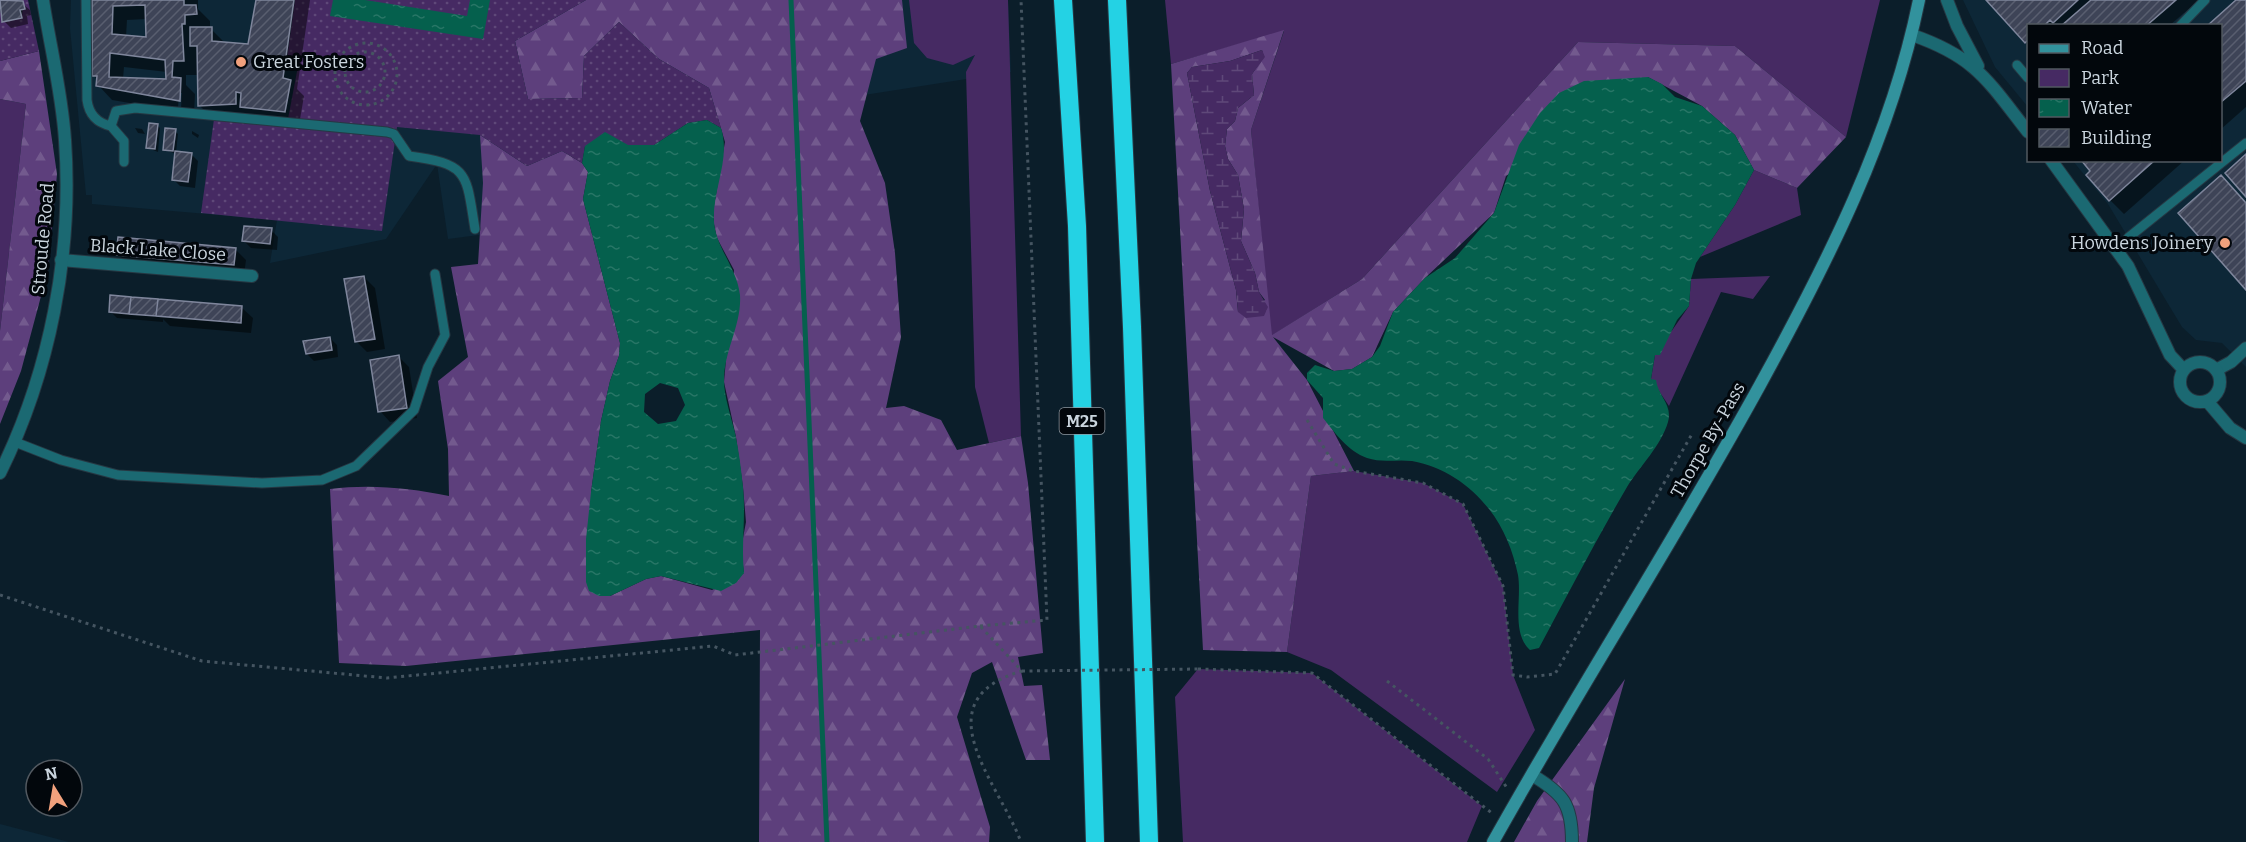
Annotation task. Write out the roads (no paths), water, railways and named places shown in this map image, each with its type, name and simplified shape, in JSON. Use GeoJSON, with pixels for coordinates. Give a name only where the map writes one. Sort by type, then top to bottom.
{"type":"FeatureCollection","features":[{"type":"Feature","properties":{"kind":"highway","name":"M25"},"geometry":{"type":"LineString","coordinates":[[1063,0],[1077,226],[1095,842]]}},
{"type":"Feature","properties":{"kind":"highway"},"geometry":{"type":"LineString","coordinates":[[1117,0],[1132,327],[1149,842]]}},
{"type":"Feature","properties":{"kind":"main road","name":"Thorpe By-Pass"},"geometry":{"type":"LineString","coordinates":[[1493,842],[1732,435],[1824,268],[1885,123],[1912,35],[1919,0]]}},
{"type":"Feature","properties":{"kind":"street","name":"Stroude Road"},"geometry":{"type":"LineString","coordinates":[[0,473],[15,442],[41,366],[56,303],[61,260],[66,180],[65,139],[43,0]]}},
{"type":"Feature","properties":{"kind":"street"},"geometry":{"type":"LineString","coordinates":[[1947,0],[1957,26],[1981,72],[2027,131]]}},
{"type":"Feature","properties":{"kind":"street"},"geometry":{"type":"LineString","coordinates":[[1912,35],[1955,52],[1981,72]]}},
{"type":"Feature","properties":{"kind":"street"},"geometry":{"type":"LineString","coordinates":[[2052,162],[2118,250],[2128,266],[2169,355],[2184,370]]}},
{"type":"Feature","properties":{"kind":"street","name":"Black Lake Close"},"geometry":{"type":"LineString","coordinates":[[61,260],[252,276]]}},
{"type":"Feature","properties":{"kind":"street"},"geometry":{"type":"LineString","coordinates":[[2216,370],[2231,362],[2246,348]]}},
{"type":"Feature","properties":{"kind":"street"},"geometry":{"type":"LineString","coordinates":[[2197,362],[2204,362],[2216,370],[2220,384],[2218,392],[2207,401],[2198,402],[2184,394],[2180,386],[2184,370],[2197,362]]}},
{"type":"Feature","properties":{"kind":"street"},"geometry":{"type":"LineString","coordinates":[[2207,401],[2230,428],[2246,438]]}},
{"type":"Feature","properties":{"kind":"street"},"geometry":{"type":"LineString","coordinates":[[1533,775],[1550,785],[1563,798],[1572,821],[1572,842]]}},
{"type":"Feature","properties":{"kind":"lane"},"geometry":{"type":"LineString","coordinates":[[86,0],[88,111],[100,124],[111,126],[124,141],[124,162]]}},
{"type":"Feature","properties":{"kind":"lane"},"geometry":{"type":"LineString","coordinates":[[2182,24],[2201,7],[2205,0]]}},
{"type":"Feature","properties":{"kind":"lane"},"geometry":{"type":"LineString","coordinates":[[2018,65],[2027,77]]}},
{"type":"Feature","properties":{"kind":"lane"},"geometry":{"type":"LineString","coordinates":[[111,126],[116,111],[135,108],[387,132],[394,135],[409,156],[430,159],[453,167],[467,180],[475,229]]}},
{"type":"Feature","properties":{"kind":"lane"},"geometry":{"type":"LineString","coordinates":[[2118,250],[2129,237],[2246,143]]}},
{"type":"Feature","properties":{"kind":"lane"},"geometry":{"type":"LineString","coordinates":[[15,442],[61,460],[118,475],[262,483],[322,480],[356,466],[414,411],[428,367],[446,335],[435,274]]}},
{"type":"Feature","properties":{"kind":"water"},"geometry":{"type":"Polygon","coordinates":[[[333,0],[365,0],[467,16],[470,0],[490,0],[483,39],[330,16],[333,0]]]}},
{"type":"Feature","properties":{"kind":"water"},"geometry":{"type":"Polygon","coordinates":[[[1648,77],[1662,84],[1675,97],[1702,106],[1735,135],[1754,170],[1735,205],[1696,263],[1691,279],[1689,306],[1677,320],[1660,355],[1655,355],[1651,379],[1656,380],[1669,411],[1665,431],[1627,487],[1539,648],[1530,650],[1524,643],[1519,625],[1519,584],[1513,557],[1503,532],[1489,509],[1464,484],[1445,472],[1412,461],[1384,461],[1367,458],[1354,451],[1342,441],[1323,418],[1323,398],[1307,380],[1307,373],[1315,365],[1334,371],[1352,369],[1372,357],[1380,346],[1393,312],[1425,278],[1455,258],[1494,213],[1519,145],[1540,113],[1559,93],[1584,81],[1648,77]]]}},
{"type":"Feature","properties":{"kind":"water"},"geometry":{"type":"Polygon","coordinates":[[[707,120],[721,128],[723,140],[723,163],[714,210],[714,222],[718,241],[735,276],[740,295],[738,316],[725,369],[724,386],[738,446],[743,487],[744,573],[736,583],[721,591],[661,576],[646,579],[610,596],[599,596],[589,591],[586,582],[586,539],[601,421],[610,381],[619,356],[620,343],[583,199],[588,172],[582,163],[585,146],[605,132],[628,145],[654,145],[688,123],[707,120]],[[660,383],[645,394],[644,412],[658,424],[676,421],[685,405],[678,388],[660,383]]]}},
{"type":"Feature","properties":{"kind":"waterway"},"geometry":{"type":"LineString","coordinates":[[791,0],[827,842]]}},
{"type":"Feature","properties":{"kind":"place","name":"Great Fosters"},"geometry":{"type":"Point","coordinates":[241,62]}},
{"type":"Feature","properties":{"kind":"place","name":"Howdens Joinery"},"geometry":{"type":"Point","coordinates":[2225,243]}}]}
